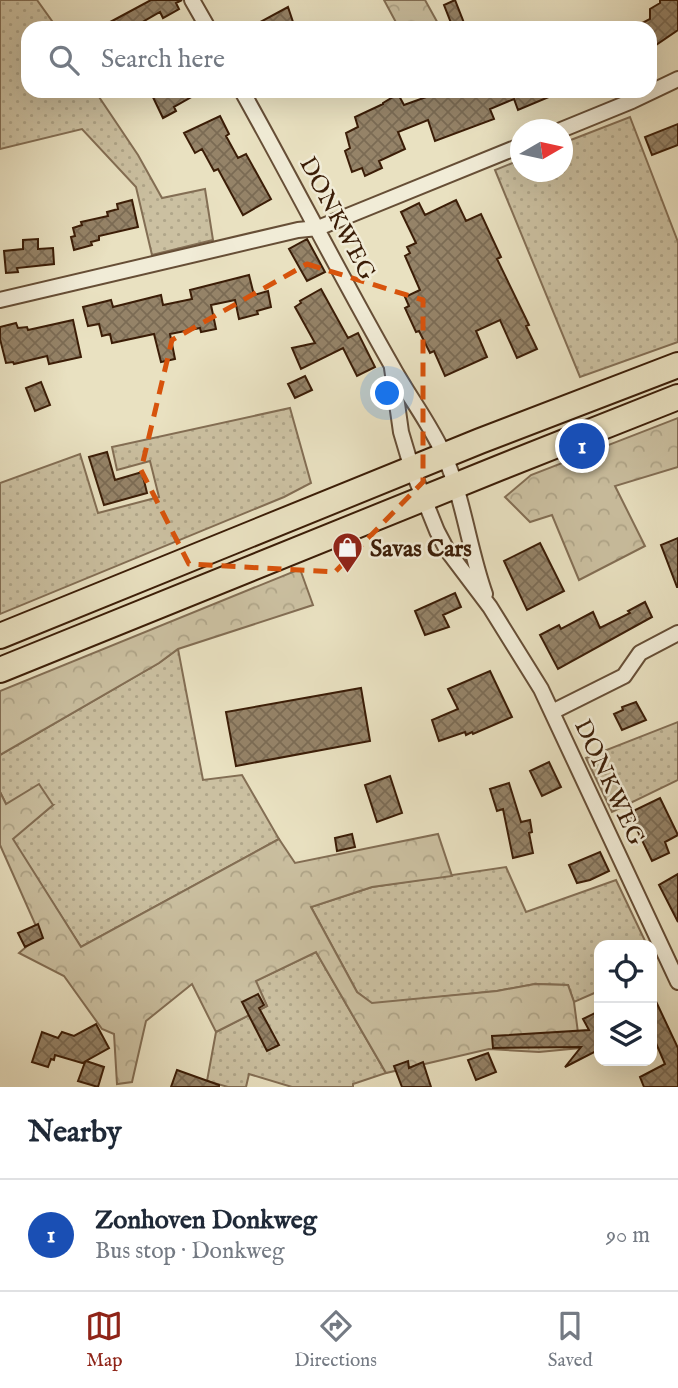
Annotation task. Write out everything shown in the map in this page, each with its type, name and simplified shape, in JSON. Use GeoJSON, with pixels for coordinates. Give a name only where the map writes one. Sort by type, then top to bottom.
{"type":"FeatureCollection","features":[{"type":"Feature","properties":{"kind":"highway"},"geometry":{"type":"LineString","coordinates":[[0,636],[602,393],[678,365]]}},
{"type":"Feature","properties":{"kind":"highway"},"geometry":{"type":"LineString","coordinates":[[0,670],[678,397]]}},
{"type":"Feature","properties":{"kind":"street"},"geometry":{"type":"LineString","coordinates":[[192,0],[204,21]]}},
{"type":"Feature","properties":{"kind":"street"},"geometry":{"type":"LineString","coordinates":[[657,88],[678,79]]}},
{"type":"Feature","properties":{"kind":"street","name":"DONKWEG"},"geometry":{"type":"LineString","coordinates":[[246,98],[392,368],[445,456],[456,485],[475,566],[490,607]]}},
{"type":"Feature","properties":{"kind":"street"},"geometry":{"type":"LineString","coordinates":[[573,125],[634,98]]}},
{"type":"Feature","properties":{"kind":"street"},"geometry":{"type":"LineString","coordinates":[[0,300],[298,230],[318,228],[510,150]]}},
{"type":"Feature","properties":{"kind":"street","name":"DONKWEG"},"geometry":{"type":"LineString","coordinates":[[392,368],[401,432],[423,499],[447,550],[490,607],[529,667],[678,982]]}},
{"type":"Feature","properties":{"kind":"street"},"geometry":{"type":"LineString","coordinates":[[552,712],[624,676],[640,653],[678,633]]}},
{"type":"Feature","properties":{"kind":"highlighted area"},"geometry":{"type":"Polygon","coordinates":[[[307,264],[423,300],[423,482],[335,572],[189,564],[141,470],[172,340],[307,264]]]}},
{"type":"Feature","properties":{"kind":"green space"},"geometry":{"type":"Polygon","coordinates":[[[0,0],[37,0],[52,21],[21,21],[21,98],[100,98],[138,155],[162,198],[205,189],[213,240],[152,255],[136,187],[82,129],[0,149],[0,0]]]}},
{"type":"Feature","properties":{"kind":"green space"},"geometry":{"type":"Polygon","coordinates":[[[384,0],[425,0],[437,21],[395,21],[384,0]]]}},
{"type":"Feature","properties":{"kind":"green space"},"geometry":{"type":"Polygon","coordinates":[[[630,117],[678,242],[678,342],[580,377],[495,170],[510,164],[510,182],[573,182],[573,139],[630,117]]]}},
{"type":"Feature","properties":{"kind":"green space"},"geometry":{"type":"Polygon","coordinates":[[[290,408],[311,483],[284,497],[0,614],[0,483],[80,454],[98,513],[159,497],[150,461],[117,470],[112,447],[290,408]]]}},
{"type":"Feature","properties":{"kind":"green space"},"geometry":{"type":"Polygon","coordinates":[[[678,418],[678,467],[615,486],[645,546],[579,580],[552,515],[530,522],[505,497],[531,475],[678,418]]]}},
{"type":"Feature","properties":{"kind":"green space"},"geometry":{"type":"Polygon","coordinates":[[[300,569],[313,605],[178,649],[159,663],[0,755],[0,691],[300,569]]]}},
{"type":"Feature","properties":{"kind":"green space"},"geometry":{"type":"Polygon","coordinates":[[[178,649],[203,780],[242,775],[279,839],[81,947],[12,839],[53,805],[6,804],[0,792],[0,755],[159,663],[178,649]]]}},
{"type":"Feature","properties":{"kind":"green space"},"geometry":{"type":"Polygon","coordinates":[[[678,722],[678,780],[612,812],[586,758],[678,722]]]}},
{"type":"Feature","properties":{"kind":"green space"},"geometry":{"type":"Polygon","coordinates":[[[39,784],[53,805],[13,839],[81,947],[279,839],[295,863],[438,834],[452,876],[372,887],[311,907],[357,992],[372,1003],[497,991],[535,984],[568,985],[574,1002],[580,1048],[539,1052],[489,1049],[386,1073],[316,952],[256,981],[267,1006],[216,1032],[192,984],[146,1021],[132,1082],[117,1084],[114,1034],[102,1029],[64,976],[19,953],[40,935],[0,845],[0,792],[6,804],[39,784]]]}},
{"type":"Feature","properties":{"kind":"green space"},"geometry":{"type":"Polygon","coordinates":[[[506,867],[526,912],[616,880],[645,940],[594,940],[594,993],[574,1002],[568,985],[535,984],[497,991],[372,1004],[357,992],[311,907],[372,887],[506,867]]]}},
{"type":"Feature","properties":{"kind":"green space"},"geometry":{"type":"Polygon","coordinates":[[[316,952],[386,1073],[353,1084],[353,1087],[292,1087],[249,1074],[246,1087],[228,1087],[207,1081],[216,1032],[267,1006],[255,981],[316,952]]]}},
{"type":"Feature","properties":{"kind":"building"},"geometry":{"type":"Polygon","coordinates":[[[151,0],[182,0],[176,3],[179,9],[163,18],[160,12],[144,21],[112,21],[151,0]]]}},
{"type":"Feature","properties":{"kind":"building"},"geometry":{"type":"Polygon","coordinates":[[[455,0],[463,21],[450,21],[444,5],[455,0]]]}},
{"type":"Feature","properties":{"kind":"building"},"geometry":{"type":"Polygon","coordinates":[[[660,0],[678,0],[678,30],[657,44],[657,21],[646,21],[650,19],[650,9],[660,3],[660,0]]]}},
{"type":"Feature","properties":{"kind":"building"},"geometry":{"type":"Polygon","coordinates":[[[288,7],[293,21],[262,21],[288,7]]]}},
{"type":"Feature","properties":{"kind":"building"},"geometry":{"type":"Polygon","coordinates":[[[153,98],[190,98],[174,107],[176,111],[163,118],[153,98]]]}},
{"type":"Feature","properties":{"kind":"building"},"geometry":{"type":"Polygon","coordinates":[[[391,98],[400,98],[404,105],[424,98],[546,98],[518,110],[514,99],[490,109],[494,119],[435,141],[428,120],[398,132],[405,149],[379,161],[382,168],[365,176],[362,168],[352,172],[345,151],[350,148],[346,133],[358,127],[355,117],[391,98]]]}},
{"type":"Feature","properties":{"kind":"building"},"geometry":{"type":"Polygon","coordinates":[[[220,116],[229,134],[226,136],[238,158],[246,154],[271,199],[243,215],[218,169],[214,171],[202,149],[195,153],[184,133],[220,116]]]}},
{"type":"Feature","properties":{"kind":"building"},"geometry":{"type":"Polygon","coordinates":[[[678,124],[678,145],[652,155],[645,137],[678,124]]]}},
{"type":"Feature","properties":{"kind":"building"},"geometry":{"type":"Polygon","coordinates":[[[132,200],[138,227],[99,236],[99,240],[91,242],[92,245],[74,250],[71,237],[75,236],[73,228],[82,225],[81,222],[108,216],[107,212],[118,209],[117,204],[132,200]]]}},
{"type":"Feature","properties":{"kind":"building"},"geometry":{"type":"Polygon","coordinates":[[[456,200],[466,221],[481,214],[501,257],[497,259],[529,325],[526,326],[537,349],[517,358],[500,320],[476,331],[487,357],[445,376],[434,351],[430,353],[405,308],[409,306],[405,297],[420,290],[405,256],[410,253],[407,247],[416,243],[401,212],[419,203],[425,215],[456,200]]]}},
{"type":"Feature","properties":{"kind":"building"},"geometry":{"type":"Polygon","coordinates":[[[38,239],[38,249],[53,248],[54,264],[17,268],[18,272],[6,273],[4,251],[23,249],[23,240],[38,239]]]}},
{"type":"Feature","properties":{"kind":"building"},"geometry":{"type":"Polygon","coordinates":[[[307,239],[325,272],[307,281],[289,249],[307,239]]]}},
{"type":"Feature","properties":{"kind":"building"},"geometry":{"type":"Polygon","coordinates":[[[249,275],[254,295],[268,291],[271,307],[239,319],[235,300],[211,305],[216,329],[201,332],[200,328],[170,334],[175,359],[161,362],[154,334],[112,343],[110,334],[102,336],[99,324],[88,326],[83,307],[111,300],[113,307],[161,295],[163,305],[192,299],[190,290],[249,275]]]}},
{"type":"Feature","properties":{"kind":"building"},"geometry":{"type":"Polygon","coordinates":[[[321,289],[348,338],[358,333],[375,367],[357,376],[343,348],[301,369],[292,348],[315,343],[295,307],[321,289]]]}},
{"type":"Feature","properties":{"kind":"building"},"geometry":{"type":"Polygon","coordinates":[[[73,320],[81,357],[49,364],[47,356],[14,364],[6,363],[0,327],[16,323],[18,328],[27,327],[28,330],[73,320]]]}},
{"type":"Feature","properties":{"kind":"building"},"geometry":{"type":"Polygon","coordinates":[[[305,376],[312,390],[295,398],[288,384],[305,376]]]}},
{"type":"Feature","properties":{"kind":"building"},"geometry":{"type":"Polygon","coordinates":[[[41,382],[50,405],[35,411],[26,388],[41,382]]]}},
{"type":"Feature","properties":{"kind":"building"},"geometry":{"type":"Polygon","coordinates":[[[107,452],[115,480],[142,472],[147,493],[104,505],[89,457],[107,452]]]}},
{"type":"Feature","properties":{"kind":"building"},"geometry":{"type":"Polygon","coordinates":[[[678,538],[678,587],[677,587],[661,545],[678,538]]]}},
{"type":"Feature","properties":{"kind":"building"},"geometry":{"type":"Polygon","coordinates":[[[540,543],[564,591],[527,610],[504,561],[540,543]]]}},
{"type":"Feature","properties":{"kind":"building"},"geometry":{"type":"Polygon","coordinates":[[[455,593],[461,607],[443,615],[449,627],[425,635],[415,611],[455,593]]]}},
{"type":"Feature","properties":{"kind":"building"},"geometry":{"type":"Polygon","coordinates":[[[645,602],[652,617],[558,669],[540,635],[559,625],[561,629],[593,612],[600,628],[645,602]]]}},
{"type":"Feature","properties":{"kind":"building"},"geometry":{"type":"Polygon","coordinates":[[[490,671],[512,717],[473,734],[472,732],[466,735],[465,732],[439,741],[432,720],[458,709],[448,689],[490,671]]]}},
{"type":"Feature","properties":{"kind":"building"},"geometry":{"type":"Polygon","coordinates":[[[361,688],[370,741],[236,766],[226,712],[361,688]]]}},
{"type":"Feature","properties":{"kind":"building"},"geometry":{"type":"Polygon","coordinates":[[[636,702],[646,720],[622,730],[614,714],[623,710],[622,707],[636,702]]]}},
{"type":"Feature","properties":{"kind":"building"},"geometry":{"type":"Polygon","coordinates":[[[549,762],[561,787],[542,796],[530,771],[549,762]]]}},
{"type":"Feature","properties":{"kind":"building"},"geometry":{"type":"Polygon","coordinates":[[[390,776],[402,813],[377,822],[365,785],[390,776]]]}},
{"type":"Feature","properties":{"kind":"building"},"geometry":{"type":"Polygon","coordinates":[[[509,783],[521,822],[530,820],[532,832],[529,833],[533,853],[513,858],[503,809],[497,811],[490,789],[509,783]]]}},
{"type":"Feature","properties":{"kind":"building"},"geometry":{"type":"Polygon","coordinates":[[[660,798],[678,835],[665,842],[669,853],[652,861],[629,813],[660,798]]]}},
{"type":"Feature","properties":{"kind":"building"},"geometry":{"type":"Polygon","coordinates":[[[352,834],[355,847],[337,851],[335,838],[352,834]]]}},
{"type":"Feature","properties":{"kind":"building"},"geometry":{"type":"Polygon","coordinates":[[[600,852],[609,871],[577,883],[569,865],[600,852]]]}},
{"type":"Feature","properties":{"kind":"building"},"geometry":{"type":"Polygon","coordinates":[[[678,874],[678,922],[659,885],[678,874]]]}},
{"type":"Feature","properties":{"kind":"building"},"geometry":{"type":"Polygon","coordinates":[[[38,924],[43,938],[25,947],[18,933],[38,924]]]}},
{"type":"Feature","properties":{"kind":"building"},"geometry":{"type":"Polygon","coordinates":[[[258,994],[264,1005],[259,1008],[279,1045],[267,1051],[242,1002],[258,994]]]}},
{"type":"Feature","properties":{"kind":"building"},"geometry":{"type":"Polygon","coordinates":[[[657,1004],[678,1048],[678,1087],[644,1087],[640,1077],[665,1064],[657,1046],[657,1004]]]}},
{"type":"Feature","properties":{"kind":"building"},"geometry":{"type":"Polygon","coordinates":[[[594,1014],[594,1052],[565,1067],[581,1047],[493,1048],[492,1036],[589,1030],[583,1019],[594,1014]]]}},
{"type":"Feature","properties":{"kind":"building"},"geometry":{"type":"Polygon","coordinates":[[[96,1024],[109,1048],[86,1061],[104,1067],[98,1087],[78,1081],[85,1062],[55,1055],[48,1067],[32,1062],[42,1032],[58,1038],[62,1032],[74,1036],[96,1024]]]}},
{"type":"Feature","properties":{"kind":"building"},"geometry":{"type":"Polygon","coordinates":[[[488,1053],[496,1072],[476,1080],[468,1060],[488,1053]]]}},
{"type":"Feature","properties":{"kind":"building"},"geometry":{"type":"Polygon","coordinates":[[[408,1061],[409,1068],[423,1062],[431,1087],[402,1087],[394,1066],[408,1061]]]}},
{"type":"Feature","properties":{"kind":"building"},"geometry":{"type":"Polygon","coordinates":[[[177,1070],[219,1085],[219,1087],[171,1087],[177,1070]]]}},
{"type":"Feature","properties":{"kind":"place","name":"Zonhoven Donkweg"},"geometry":{"type":"Point","coordinates":[582,446]}},
{"type":"Feature","properties":{"kind":"place","name":"Savas Cars"},"geometry":{"type":"Point","coordinates":[347,575]}}]}
